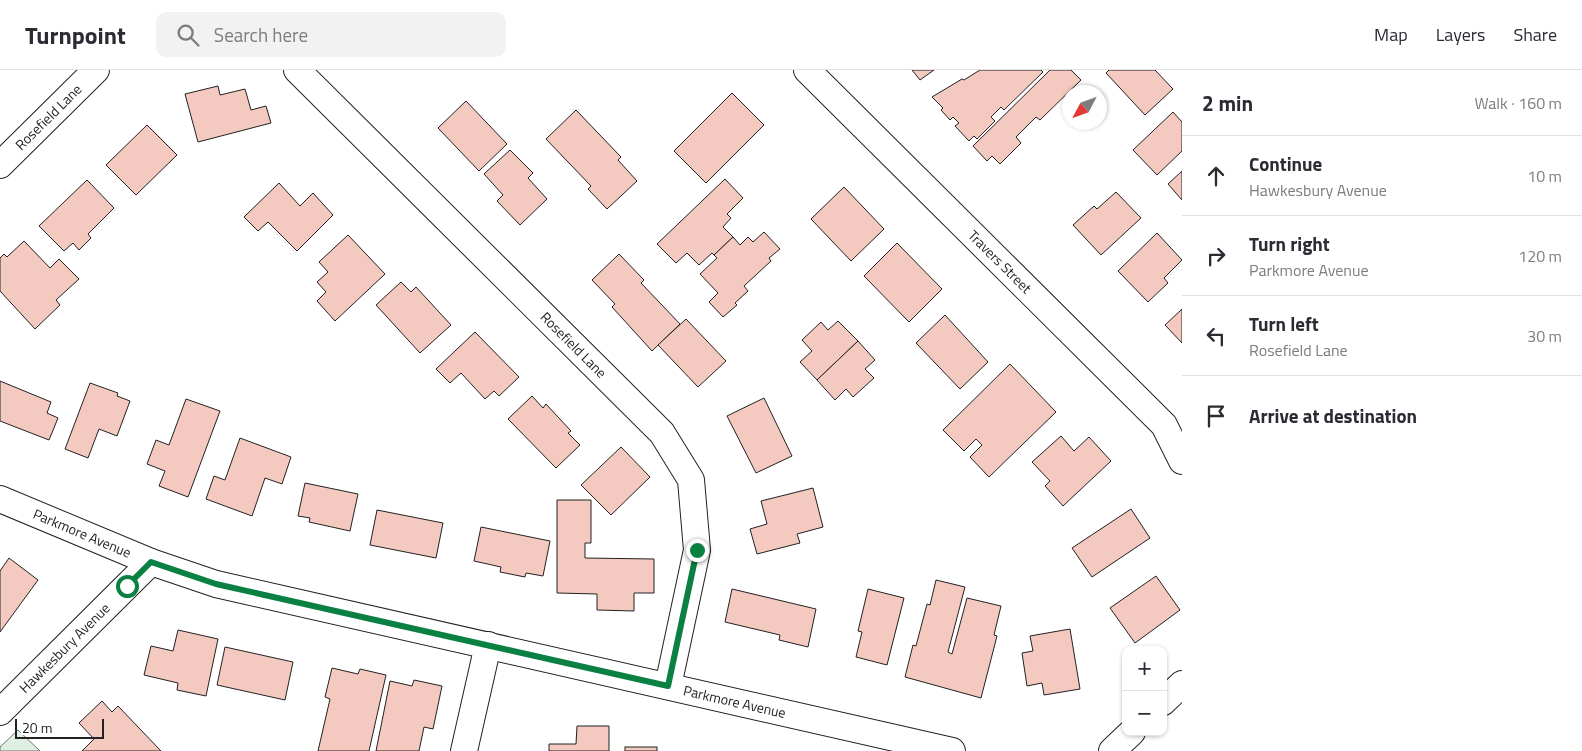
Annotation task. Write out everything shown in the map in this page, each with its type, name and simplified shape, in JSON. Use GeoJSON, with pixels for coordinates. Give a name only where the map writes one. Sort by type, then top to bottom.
{"type":"FeatureCollection","features":[{"type":"Feature","properties":{"kind":"street","name":"Rosefield Lane"},"geometry":{"type":"LineString","coordinates":[[0,165],[96,70]]}},
{"type":"Feature","properties":{"kind":"street","name":"Rosefield Lane"},"geometry":{"type":"LineString","coordinates":[[297,70],[662,433],[691,480],[697,550],[668,686]]}},
{"type":"Feature","properties":{"kind":"street","name":"Travers Street"},"geometry":{"type":"LineString","coordinates":[[807,70],[1164,426],[1182,462]]}},
{"type":"Feature","properties":{"kind":"street","name":"Parkmore Avenue"},"geometry":{"type":"LineString","coordinates":[[0,498],[151,562],[216,584],[952,751]]}},
{"type":"Feature","properties":{"kind":"street","name":"Hawkesbury Avenue"},"geometry":{"type":"LineString","coordinates":[[0,712],[151,562]]}},
{"type":"Feature","properties":{"kind":"street"},"geometry":{"type":"LineString","coordinates":[[464,751],[488,645]]}},
{"type":"Feature","properties":{"kind":"street"},"geometry":{"type":"LineString","coordinates":[[1167,698],[1182,684]]}},
{"type":"Feature","properties":{"kind":"street"},"geometry":{"type":"LineString","coordinates":[[1112,751],[1128,736]]}},
{"type":"Feature","properties":{"kind":"green space"},"geometry":{"type":"Polygon","coordinates":[[[18,730],[40,751],[0,751],[0,747],[18,730]]]}},
{"type":"Feature","properties":{"kind":"building"},"geometry":{"type":"Polygon","coordinates":[[[912,70],[934,70],[920,80],[912,70]]]}},
{"type":"Feature","properties":{"kind":"building"},"geometry":{"type":"Polygon","coordinates":[[[980,70],[1041,70],[1043,72],[1004,110],[1001,107],[991,117],[995,121],[977,139],[974,136],[969,141],[955,126],[959,123],[953,117],[950,120],[941,110],[943,108],[932,97],[980,70]]]}},
{"type":"Feature","properties":{"kind":"building"},"geometry":{"type":"Polygon","coordinates":[[[1050,70],[1071,70],[1081,80],[1076,85],[1062,85],[1062,99],[1040,120],[1036,117],[1016,137],[1021,143],[1000,164],[992,156],[987,161],[973,146],[1050,70]]]}},
{"type":"Feature","properties":{"kind":"building"},"geometry":{"type":"Polygon","coordinates":[[[1109,70],[1155,70],[1173,89],[1145,115],[1106,73],[1109,70]]]}},
{"type":"Feature","properties":{"kind":"building"},"geometry":{"type":"Polygon","coordinates":[[[218,86],[220,95],[245,89],[251,110],[266,106],[271,123],[198,142],[185,94],[218,86]]]}},
{"type":"Feature","properties":{"kind":"building"},"geometry":{"type":"Polygon","coordinates":[[[732,93],[764,125],[706,183],[674,151],[732,93]]]}},
{"type":"Feature","properties":{"kind":"building"},"geometry":{"type":"Polygon","coordinates":[[[466,101],[507,144],[479,171],[438,128],[466,101]]]}},
{"type":"Feature","properties":{"kind":"building"},"geometry":{"type":"Polygon","coordinates":[[[576,110],[621,157],[618,160],[637,181],[607,209],[588,189],[591,186],[546,139],[576,110]]]}},
{"type":"Feature","properties":{"kind":"building"},"geometry":{"type":"Polygon","coordinates":[[[1173,112],[1182,122],[1182,151],[1157,175],[1133,150],[1173,112]]]}},
{"type":"Feature","properties":{"kind":"building"},"geometry":{"type":"Polygon","coordinates":[[[147,125],[177,155],[136,195],[106,165],[147,125]]]}},
{"type":"Feature","properties":{"kind":"building"},"geometry":{"type":"Polygon","coordinates":[[[510,150],[533,173],[528,178],[547,199],[520,225],[497,201],[503,195],[484,174],[510,150]]]}},
{"type":"Feature","properties":{"kind":"building"},"geometry":{"type":"Polygon","coordinates":[[[1182,171],[1182,200],[1168,184],[1182,171]]]}},
{"type":"Feature","properties":{"kind":"building"},"geometry":{"type":"Polygon","coordinates":[[[725,179],[743,198],[727,214],[731,218],[723,227],[733,237],[714,255],[712,253],[699,265],[687,253],[676,263],[657,244],[725,179]]]}},
{"type":"Feature","properties":{"kind":"building"},"geometry":{"type":"Polygon","coordinates":[[[87,180],[114,208],[88,234],[91,238],[79,250],[73,243],[64,251],[39,226],[87,180]]]}},
{"type":"Feature","properties":{"kind":"building"},"geometry":{"type":"Polygon","coordinates":[[[279,183],[300,206],[313,193],[333,215],[297,251],[268,222],[258,231],[244,217],[279,183]]]}},
{"type":"Feature","properties":{"kind":"building"},"geometry":{"type":"Polygon","coordinates":[[[844,187],[884,229],[851,261],[811,219],[844,187]]]}},
{"type":"Feature","properties":{"kind":"building"},"geometry":{"type":"Polygon","coordinates":[[[1116,192],[1141,218],[1101,255],[1073,225],[1094,206],[1097,209],[1116,192]]]}},
{"type":"Feature","properties":{"kind":"building"},"geometry":{"type":"Polygon","coordinates":[[[764,232],[780,249],[769,258],[771,261],[744,286],[748,291],[735,303],[737,305],[723,317],[709,302],[718,293],[700,274],[717,258],[714,255],[733,237],[740,245],[748,237],[753,242],[764,232]]]}},
{"type":"Feature","properties":{"kind":"building"},"geometry":{"type":"Polygon","coordinates":[[[1157,233],[1182,260],[1164,278],[1168,283],[1148,302],[1118,271],[1157,233]]]}},
{"type":"Feature","properties":{"kind":"building"},"geometry":{"type":"Polygon","coordinates":[[[348,235],[385,274],[335,321],[317,301],[326,292],[317,282],[328,272],[319,262],[348,235]]]}},
{"type":"Feature","properties":{"kind":"building"},"geometry":{"type":"Polygon","coordinates":[[[24,241],[50,268],[59,259],[79,279],[56,300],[60,305],[35,329],[0,291],[0,258],[4,254],[7,257],[24,241]]]}},
{"type":"Feature","properties":{"kind":"building"},"geometry":{"type":"Polygon","coordinates":[[[897,243],[942,289],[909,322],[864,276],[897,243]]]}},
{"type":"Feature","properties":{"kind":"building"},"geometry":{"type":"Polygon","coordinates":[[[619,254],[644,280],[641,283],[680,324],[652,351],[612,307],[615,304],[592,280],[619,254]]]}},
{"type":"Feature","properties":{"kind":"building"},"geometry":{"type":"Polygon","coordinates":[[[401,282],[411,292],[416,287],[451,325],[420,353],[376,305],[401,282]]]}},
{"type":"Feature","properties":{"kind":"building"},"geometry":{"type":"Polygon","coordinates":[[[1182,309],[1182,343],[1165,325],[1182,309]]]}},
{"type":"Feature","properties":{"kind":"building"},"geometry":{"type":"Polygon","coordinates":[[[945,315],[988,362],[960,389],[916,343],[945,315]]]}},
{"type":"Feature","properties":{"kind":"building"},"geometry":{"type":"Polygon","coordinates":[[[686,319],[726,361],[698,387],[658,345],[686,319]]]}},
{"type":"Feature","properties":{"kind":"building"},"geometry":{"type":"Polygon","coordinates":[[[838,321],[858,341],[817,380],[800,362],[812,351],[802,340],[821,322],[828,330],[838,321]]]}},
{"type":"Feature","properties":{"kind":"building"},"geometry":{"type":"Polygon","coordinates":[[[475,332],[519,377],[499,396],[494,391],[485,399],[461,373],[450,383],[436,369],[475,332]]]}},
{"type":"Feature","properties":{"kind":"building"},"geometry":{"type":"Polygon","coordinates":[[[858,341],[875,360],[865,369],[874,378],[853,397],[846,389],[835,400],[817,380],[858,341]]]}},
{"type":"Feature","properties":{"kind":"building"},"geometry":{"type":"Polygon","coordinates":[[[1010,364],[1056,412],[989,477],[970,457],[982,445],[976,439],[964,451],[943,430],[1010,364]]]}},
{"type":"Feature","properties":{"kind":"building"},"geometry":{"type":"Polygon","coordinates":[[[0,381],[51,402],[47,413],[58,418],[49,440],[0,421],[0,381]]]}},
{"type":"Feature","properties":{"kind":"building"},"geometry":{"type":"Polygon","coordinates":[[[90,383],[118,393],[117,396],[130,401],[117,436],[99,429],[88,458],[65,449],[90,383]]]}},
{"type":"Feature","properties":{"kind":"building"},"geometry":{"type":"Polygon","coordinates":[[[532,396],[543,408],[546,404],[571,431],[568,433],[580,445],[556,468],[508,419],[532,396]]]}},
{"type":"Feature","properties":{"kind":"building"},"geometry":{"type":"Polygon","coordinates":[[[764,398],[792,456],[756,473],[727,416],[764,398]]]}},
{"type":"Feature","properties":{"kind":"building"},"geometry":{"type":"Polygon","coordinates":[[[186,399],[220,411],[188,497],[159,486],[165,471],[147,464],[156,440],[169,445],[186,399]]]}},
{"type":"Feature","properties":{"kind":"building"},"geometry":{"type":"Polygon","coordinates":[[[1061,436],[1074,451],[1089,437],[1111,461],[1063,506],[1045,486],[1050,481],[1032,462],[1061,436]]]}},
{"type":"Feature","properties":{"kind":"building"},"geometry":{"type":"Polygon","coordinates":[[[240,438],[291,457],[282,484],[265,478],[252,516],[206,499],[214,476],[225,480],[240,438]]]}},
{"type":"Feature","properties":{"kind":"building"},"geometry":{"type":"Polygon","coordinates":[[[621,447],[650,477],[611,515],[581,485],[621,447]]]}},
{"type":"Feature","properties":{"kind":"building"},"geometry":{"type":"Polygon","coordinates":[[[305,483],[358,494],[350,531],[309,522],[310,518],[298,516],[305,483]]]}},
{"type":"Feature","properties":{"kind":"building"},"geometry":{"type":"Polygon","coordinates":[[[813,488],[823,527],[797,534],[800,543],[757,554],[750,529],[767,524],[761,501],[813,488]]]}},
{"type":"Feature","properties":{"kind":"building"},"geometry":{"type":"Polygon","coordinates":[[[557,500],[591,500],[591,543],[585,543],[585,558],[654,559],[654,593],[634,593],[634,611],[597,610],[597,594],[557,593],[557,500]]]}},
{"type":"Feature","properties":{"kind":"building"},"geometry":{"type":"Polygon","coordinates":[[[1131,509],[1150,538],[1092,577],[1072,548],[1131,509]]]}},
{"type":"Feature","properties":{"kind":"building"},"geometry":{"type":"Polygon","coordinates":[[[377,510],[443,523],[436,558],[370,545],[377,510]]]}},
{"type":"Feature","properties":{"kind":"building"},"geometry":{"type":"Polygon","coordinates":[[[481,527],[550,541],[543,576],[526,573],[525,577],[500,572],[501,567],[474,561],[481,527]]]}},
{"type":"Feature","properties":{"kind":"building"},"geometry":{"type":"Polygon","coordinates":[[[9,558],[38,580],[0,632],[0,571],[9,558]]]}},
{"type":"Feature","properties":{"kind":"building"},"geometry":{"type":"Polygon","coordinates":[[[1156,576],[1180,610],[1135,643],[1110,608],[1156,576]]]}},
{"type":"Feature","properties":{"kind":"building"},"geometry":{"type":"Polygon","coordinates":[[[936,580],[965,587],[948,652],[952,654],[967,598],[1001,606],[994,635],[997,636],[981,698],[905,677],[913,645],[916,646],[927,604],[930,605],[936,580]]]}},
{"type":"Feature","properties":{"kind":"building"},"geometry":{"type":"Polygon","coordinates":[[[732,589],[816,609],[808,647],[779,640],[780,635],[725,622],[732,589]]]}},
{"type":"Feature","properties":{"kind":"building"},"geometry":{"type":"Polygon","coordinates":[[[868,589],[904,598],[887,665],[856,657],[862,632],[858,631],[868,589]]]}},
{"type":"Feature","properties":{"kind":"building"},"geometry":{"type":"Polygon","coordinates":[[[1070,629],[1080,689],[1044,695],[1042,683],[1027,686],[1022,653],[1033,651],[1030,636],[1070,629]]]}},
{"type":"Feature","properties":{"kind":"building"},"geometry":{"type":"Polygon","coordinates":[[[178,630],[218,639],[206,696],[177,690],[178,683],[144,675],[151,646],[173,651],[178,630]]]}},
{"type":"Feature","properties":{"kind":"building"},"geometry":{"type":"Polygon","coordinates":[[[225,647],[293,662],[285,700],[217,685],[225,647]]]}},
{"type":"Feature","properties":{"kind":"building"},"geometry":{"type":"Polygon","coordinates":[[[332,668],[358,674],[360,669],[386,675],[369,751],[318,751],[330,699],[325,697],[332,668]]]}},
{"type":"Feature","properties":{"kind":"building"},"geometry":{"type":"Polygon","coordinates":[[[414,680],[442,686],[433,729],[424,727],[419,751],[376,751],[390,681],[412,686],[414,680]]]}},
{"type":"Feature","properties":{"kind":"building"},"geometry":{"type":"Polygon","coordinates":[[[102,701],[112,712],[118,706],[161,751],[82,751],[94,739],[79,723],[102,701]]]}},
{"type":"Feature","properties":{"kind":"building"},"geometry":{"type":"Polygon","coordinates":[[[577,726],[609,726],[609,751],[549,751],[549,744],[576,744],[577,726]]]}},
{"type":"Feature","properties":{"kind":"building"},"geometry":{"type":"Polygon","coordinates":[[[625,747],[657,747],[657,751],[625,751],[625,747]]]}},
{"type":"Feature","properties":{"kind":"route"},"geometry":{"type":"LineString","coordinates":[[127,586],[151,562],[216,584],[668,686],[697,550]]}}]}
